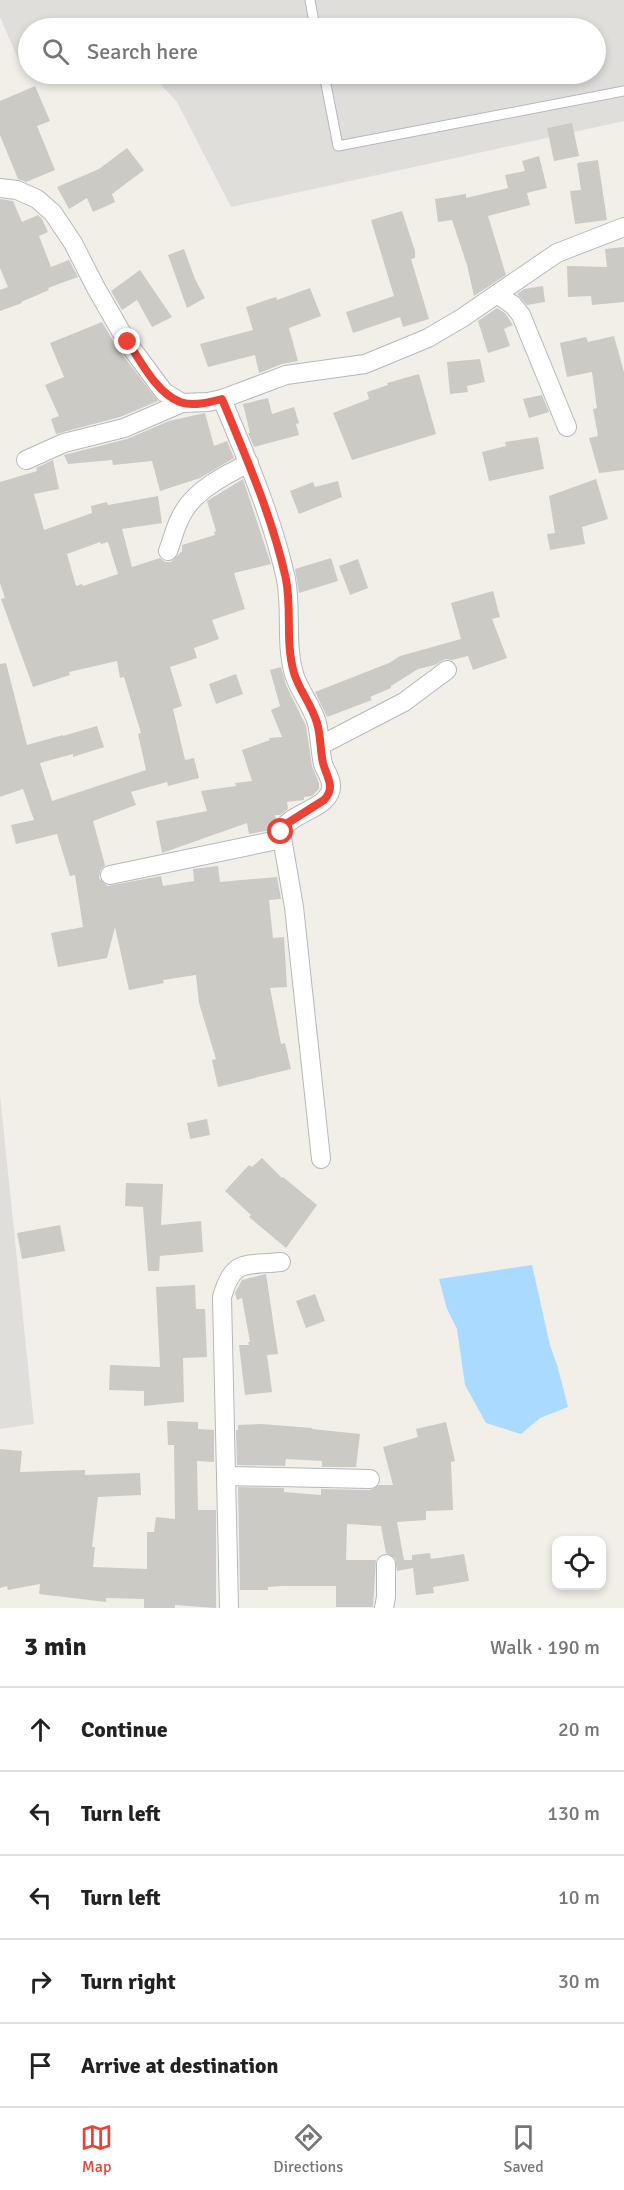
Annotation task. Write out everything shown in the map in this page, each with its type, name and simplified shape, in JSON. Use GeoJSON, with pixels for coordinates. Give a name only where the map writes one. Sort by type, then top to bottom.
{"type":"FeatureCollection","features":[{"type":"Feature","properties":{"kind":"street"},"geometry":{"type":"LineString","coordinates":[[0,188],[17,190],[37,199],[53,213],[73,243],[96,288],[137,357],[164,392],[182,403]]}},
{"type":"Feature","properties":{"kind":"street"},"geometry":{"type":"LineString","coordinates":[[26,460],[64,443],[124,428],[182,403],[222,399],[286,375],[365,364],[428,338],[462,318],[557,253],[624,227]]}},
{"type":"Feature","properties":{"kind":"street"},"geometry":{"type":"LineString","coordinates":[[497,294],[513,305],[521,315],[567,427]]}},
{"type":"Feature","properties":{"kind":"street"},"geometry":{"type":"LineString","coordinates":[[222,399],[260,490],[286,579],[289,602],[288,648],[295,676],[317,722],[323,762],[332,785],[329,795],[283,826],[281,832],[294,907],[321,1159]]}},
{"type":"Feature","properties":{"kind":"street"},"geometry":{"type":"LineString","coordinates":[[168,551],[183,511],[192,500],[231,472],[249,463]]}},
{"type":"Feature","properties":{"kind":"street"},"geometry":{"type":"LineString","coordinates":[[321,745],[404,702],[429,686],[447,670]]}},
{"type":"Feature","properties":{"kind":"street"},"geometry":{"type":"LineString","coordinates":[[110,875],[282,838]]}},
{"type":"Feature","properties":{"kind":"street"},"geometry":{"type":"LineString","coordinates":[[229,1608],[222,1297],[226,1280],[232,1270],[240,1266],[280,1262]]}},
{"type":"Feature","properties":{"kind":"street"},"geometry":{"type":"LineString","coordinates":[[226,1476],[370,1479]]}},
{"type":"Feature","properties":{"kind":"street"},"geometry":{"type":"LineString","coordinates":[[384,1608],[386,1564]]}},
{"type":"Feature","properties":{"kind":"lane"},"geometry":{"type":"LineString","coordinates":[[310,0],[313,18]]}},
{"type":"Feature","properties":{"kind":"lane"},"geometry":{"type":"LineString","coordinates":[[326,84],[338,146],[624,90]]}},
{"type":"Feature","properties":{"kind":"shaded area"},"geometry":{"type":"Polygon","coordinates":[[[0,0],[624,0],[624,121],[231,207],[177,102],[160,84],[606,84],[606,18],[18,18],[18,59],[0,17],[0,0]]]}},
{"type":"Feature","properties":{"kind":"shaded area"},"geometry":{"type":"Polygon","coordinates":[[[0,1095],[34,1424],[0,1429],[0,1095]]]}},
{"type":"Feature","properties":{"kind":"water"},"geometry":{"type":"Polygon","coordinates":[[[532,1265],[550,1345],[568,1407],[540,1418],[521,1434],[486,1423],[465,1385],[457,1329],[447,1309],[439,1279],[532,1265]]]}},
{"type":"Feature","properties":{"kind":"building"},"geometry":{"type":"Polygon","coordinates":[[[35,86],[50,121],[37,126],[55,170],[26,182],[18,179],[0,135],[0,101],[35,86]]]}},
{"type":"Feature","properties":{"kind":"building"},"geometry":{"type":"Polygon","coordinates":[[[572,123],[579,156],[554,161],[547,128],[572,123]]]}},
{"type":"Feature","properties":{"kind":"building"},"geometry":{"type":"Polygon","coordinates":[[[127,148],[144,170],[112,194],[115,202],[93,212],[87,198],[69,209],[57,187],[99,169],[127,148]]]}},
{"type":"Feature","properties":{"kind":"building"},"geometry":{"type":"Polygon","coordinates":[[[539,156],[547,188],[527,193],[530,205],[488,216],[506,275],[474,296],[467,265],[452,220],[438,222],[435,199],[466,194],[466,198],[508,188],[505,175],[525,171],[522,161],[539,156]]]}},
{"type":"Feature","properties":{"kind":"building"},"geometry":{"type":"Polygon","coordinates":[[[598,160],[607,220],[575,224],[570,191],[581,190],[577,163],[598,160]]]}},
{"type":"Feature","properties":{"kind":"building"},"geometry":{"type":"Polygon","coordinates":[[[0,199],[13,201],[22,222],[38,215],[42,219],[48,232],[39,236],[51,267],[69,260],[78,277],[48,288],[49,290],[22,303],[0,311],[0,290],[8,287],[0,268],[0,199]]]}},
{"type":"Feature","properties":{"kind":"building"},"geometry":{"type":"Polygon","coordinates":[[[402,211],[415,251],[415,258],[411,259],[429,319],[403,327],[400,317],[353,333],[346,312],[394,296],[371,220],[402,211]]]}},
{"type":"Feature","properties":{"kind":"building"},"geometry":{"type":"Polygon","coordinates":[[[624,247],[624,302],[592,305],[591,296],[568,297],[567,266],[607,267],[605,249],[624,247]]]}},
{"type":"Feature","properties":{"kind":"building"},"geometry":{"type":"Polygon","coordinates":[[[184,249],[205,298],[187,308],[168,255],[184,249]]]}},
{"type":"Feature","properties":{"kind":"building"},"geometry":{"type":"Polygon","coordinates":[[[140,270],[172,317],[152,327],[137,300],[122,310],[111,291],[140,270]]]}},
{"type":"Feature","properties":{"kind":"building"},"geometry":{"type":"Polygon","coordinates":[[[543,286],[545,302],[527,305],[517,294],[524,289],[543,286]]]}},
{"type":"Feature","properties":{"kind":"building"},"geometry":{"type":"Polygon","coordinates":[[[310,288],[321,316],[289,328],[298,361],[282,364],[259,373],[255,355],[208,367],[200,344],[253,330],[246,307],[276,297],[277,300],[310,288]]]}},
{"type":"Feature","properties":{"kind":"building"},"geometry":{"type":"Polygon","coordinates":[[[497,308],[505,313],[513,325],[504,329],[510,346],[488,353],[478,321],[497,308]]]}},
{"type":"Feature","properties":{"kind":"building"},"geometry":{"type":"Polygon","coordinates":[[[102,322],[118,349],[158,401],[120,417],[56,434],[51,419],[59,416],[45,385],[64,377],[50,343],[102,322]]]}},
{"type":"Feature","properties":{"kind":"building"},"geometry":{"type":"Polygon","coordinates":[[[614,336],[624,372],[624,470],[599,473],[589,438],[598,436],[593,409],[597,408],[592,372],[567,377],[560,343],[586,337],[588,342],[614,336]]]}},
{"type":"Feature","properties":{"kind":"building"},"geometry":{"type":"Polygon","coordinates":[[[480,359],[485,382],[467,386],[468,392],[450,394],[447,362],[480,359]]]}},
{"type":"Feature","properties":{"kind":"building"},"geometry":{"type":"Polygon","coordinates":[[[419,374],[436,434],[352,460],[333,413],[369,399],[367,392],[388,385],[387,383],[419,374]]]}},
{"type":"Feature","properties":{"kind":"building"},"geometry":{"type":"Polygon","coordinates":[[[542,395],[549,412],[529,418],[523,399],[542,395]]]}},
{"type":"Feature","properties":{"kind":"building"},"geometry":{"type":"Polygon","coordinates":[[[268,398],[272,414],[294,407],[299,423],[296,424],[299,435],[254,447],[248,433],[250,433],[243,404],[268,398]]]}},
{"type":"Feature","properties":{"kind":"building"},"geometry":{"type":"Polygon","coordinates":[[[205,413],[214,446],[227,441],[234,458],[200,478],[160,491],[152,461],[113,465],[112,460],[68,464],[64,455],[127,439],[169,421],[205,413]]]}},
{"type":"Feature","properties":{"kind":"building"},"geometry":{"type":"Polygon","coordinates":[[[538,437],[544,469],[489,481],[482,452],[506,446],[505,442],[538,437]]]}},
{"type":"Feature","properties":{"kind":"building"},"geometry":{"type":"Polygon","coordinates":[[[53,460],[59,489],[34,494],[44,530],[92,513],[91,506],[158,496],[162,523],[122,529],[132,567],[160,558],[165,562],[171,562],[182,551],[182,545],[215,535],[216,531],[207,501],[243,479],[271,564],[234,573],[245,609],[212,620],[219,639],[194,648],[197,658],[170,667],[182,706],[173,709],[185,760],[194,758],[199,778],[168,786],[167,782],[131,792],[136,805],[93,821],[105,865],[100,871],[99,878],[107,886],[161,876],[163,886],[194,881],[193,869],[218,866],[220,882],[277,877],[281,899],[269,900],[273,938],[284,937],[287,987],[270,988],[281,1044],[285,1043],[291,1069],[218,1087],[212,1060],[216,1059],[199,1003],[196,975],[163,980],[164,983],[129,990],[115,927],[107,958],[58,967],[51,933],[83,927],[75,875],[70,876],[57,834],[16,844],[11,825],[34,820],[23,789],[0,797],[0,664],[6,663],[27,745],[97,726],[104,747],[73,757],[73,754],[40,763],[52,801],[146,770],[138,734],[141,733],[124,677],[120,678],[117,661],[69,672],[70,675],[33,687],[1,599],[5,598],[0,583],[0,482],[37,471],[36,468],[53,460]],[[100,542],[67,554],[76,586],[82,584],[83,586],[118,574],[108,542],[101,544],[100,542]]]}},
{"type":"Feature","properties":{"kind":"building"},"geometry":{"type":"Polygon","coordinates":[[[596,479],[608,519],[582,527],[585,544],[550,550],[547,534],[555,533],[549,496],[596,479]]]}},
{"type":"Feature","properties":{"kind":"building"},"geometry":{"type":"Polygon","coordinates":[[[338,481],[342,497],[299,514],[290,491],[313,482],[315,487],[338,481]]]}},
{"type":"Feature","properties":{"kind":"building"},"geometry":{"type":"Polygon","coordinates":[[[331,558],[338,581],[299,593],[295,569],[331,558]]]}},
{"type":"Feature","properties":{"kind":"building"},"geometry":{"type":"Polygon","coordinates":[[[358,559],[368,588],[350,595],[339,566],[358,559]]]}},
{"type":"Feature","properties":{"kind":"building"},"geometry":{"type":"Polygon","coordinates":[[[493,591],[500,617],[492,619],[507,658],[473,670],[468,656],[452,660],[445,659],[435,665],[418,669],[391,688],[370,697],[372,700],[327,717],[315,692],[389,663],[400,656],[461,639],[451,603],[493,591]]]}},
{"type":"Feature","properties":{"kind":"building"},"geometry":{"type":"Polygon","coordinates":[[[281,667],[286,685],[306,726],[312,766],[319,789],[312,796],[304,797],[304,800],[287,802],[288,809],[280,815],[275,815],[276,819],[271,830],[249,834],[247,823],[162,853],[156,821],[207,811],[201,791],[236,786],[235,783],[252,781],[242,750],[270,740],[269,738],[282,737],[271,710],[280,706],[270,670],[281,667]]]}},
{"type":"Feature","properties":{"kind":"building"},"geometry":{"type":"Polygon","coordinates":[[[236,674],[243,694],[216,704],[209,684],[236,674]]]}},
{"type":"Feature","properties":{"kind":"building"},"geometry":{"type":"Polygon","coordinates":[[[207,1119],[210,1135],[190,1139],[187,1123],[207,1119]]]}},
{"type":"Feature","properties":{"kind":"building"},"geometry":{"type":"Polygon","coordinates":[[[262,1158],[282,1178],[317,1205],[286,1248],[249,1217],[251,1215],[225,1191],[249,1165],[252,1167],[262,1158]]]}},
{"type":"Feature","properties":{"kind":"building"},"geometry":{"type":"Polygon","coordinates":[[[126,1183],[163,1184],[161,1225],[201,1221],[203,1252],[160,1256],[159,1271],[148,1271],[143,1207],[125,1206],[126,1183]]]}},
{"type":"Feature","properties":{"kind":"building"},"geometry":{"type":"Polygon","coordinates":[[[60,1225],[65,1251],[22,1259],[17,1233],[60,1225]]]}},
{"type":"Feature","properties":{"kind":"building"},"geometry":{"type":"Polygon","coordinates":[[[266,1274],[278,1354],[267,1355],[272,1392],[245,1395],[239,1345],[249,1345],[248,1342],[250,1342],[242,1298],[237,1300],[235,1293],[242,1280],[266,1274]]]}},
{"type":"Feature","properties":{"kind":"building"},"geometry":{"type":"Polygon","coordinates":[[[195,1285],[196,1309],[205,1309],[207,1357],[183,1358],[184,1402],[144,1406],[144,1391],[109,1390],[110,1365],[160,1367],[156,1287],[195,1285]]]}},
{"type":"Feature","properties":{"kind":"building"},"geometry":{"type":"Polygon","coordinates":[[[315,1294],[325,1321],[306,1328],[296,1301],[315,1294]]]}},
{"type":"Feature","properties":{"kind":"building"},"geometry":{"type":"Polygon","coordinates":[[[167,1421],[198,1422],[198,1429],[214,1430],[214,1462],[197,1461],[198,1510],[216,1510],[216,1608],[175,1605],[175,1608],[144,1608],[144,1599],[106,1598],[106,1602],[39,1594],[40,1584],[8,1590],[7,1586],[0,1588],[0,1449],[22,1451],[20,1472],[85,1470],[85,1475],[140,1473],[141,1495],[98,1497],[92,1547],[95,1547],[93,1567],[147,1569],[147,1532],[154,1532],[156,1517],[175,1519],[174,1445],[168,1445],[167,1421]]]}},
{"type":"Feature","properties":{"kind":"building"},"geometry":{"type":"Polygon","coordinates":[[[446,1422],[455,1461],[451,1462],[453,1510],[426,1511],[426,1520],[397,1522],[404,1560],[412,1560],[412,1555],[430,1553],[431,1559],[464,1554],[469,1581],[433,1587],[434,1593],[416,1595],[413,1568],[397,1571],[395,1558],[386,1553],[381,1526],[347,1524],[346,1560],[376,1560],[373,1607],[336,1607],[336,1586],[283,1586],[268,1587],[268,1590],[240,1590],[238,1487],[284,1488],[284,1492],[321,1495],[321,1489],[370,1490],[379,1485],[393,1485],[383,1447],[418,1437],[416,1429],[446,1422]]]}},
{"type":"Feature","properties":{"kind":"building"},"geometry":{"type":"Polygon","coordinates":[[[261,1424],[360,1434],[356,1467],[322,1467],[322,1461],[286,1459],[285,1466],[237,1465],[236,1430],[238,1430],[238,1425],[261,1424]]]}},
{"type":"Feature","properties":{"kind":"route"},"geometry":{"type":"LineString","coordinates":[[128,342],[164,392],[182,403],[222,399],[260,490],[286,579],[289,602],[288,648],[295,676],[317,722],[323,762],[332,785],[329,795],[324,800],[283,826],[281,832]]}}]}
